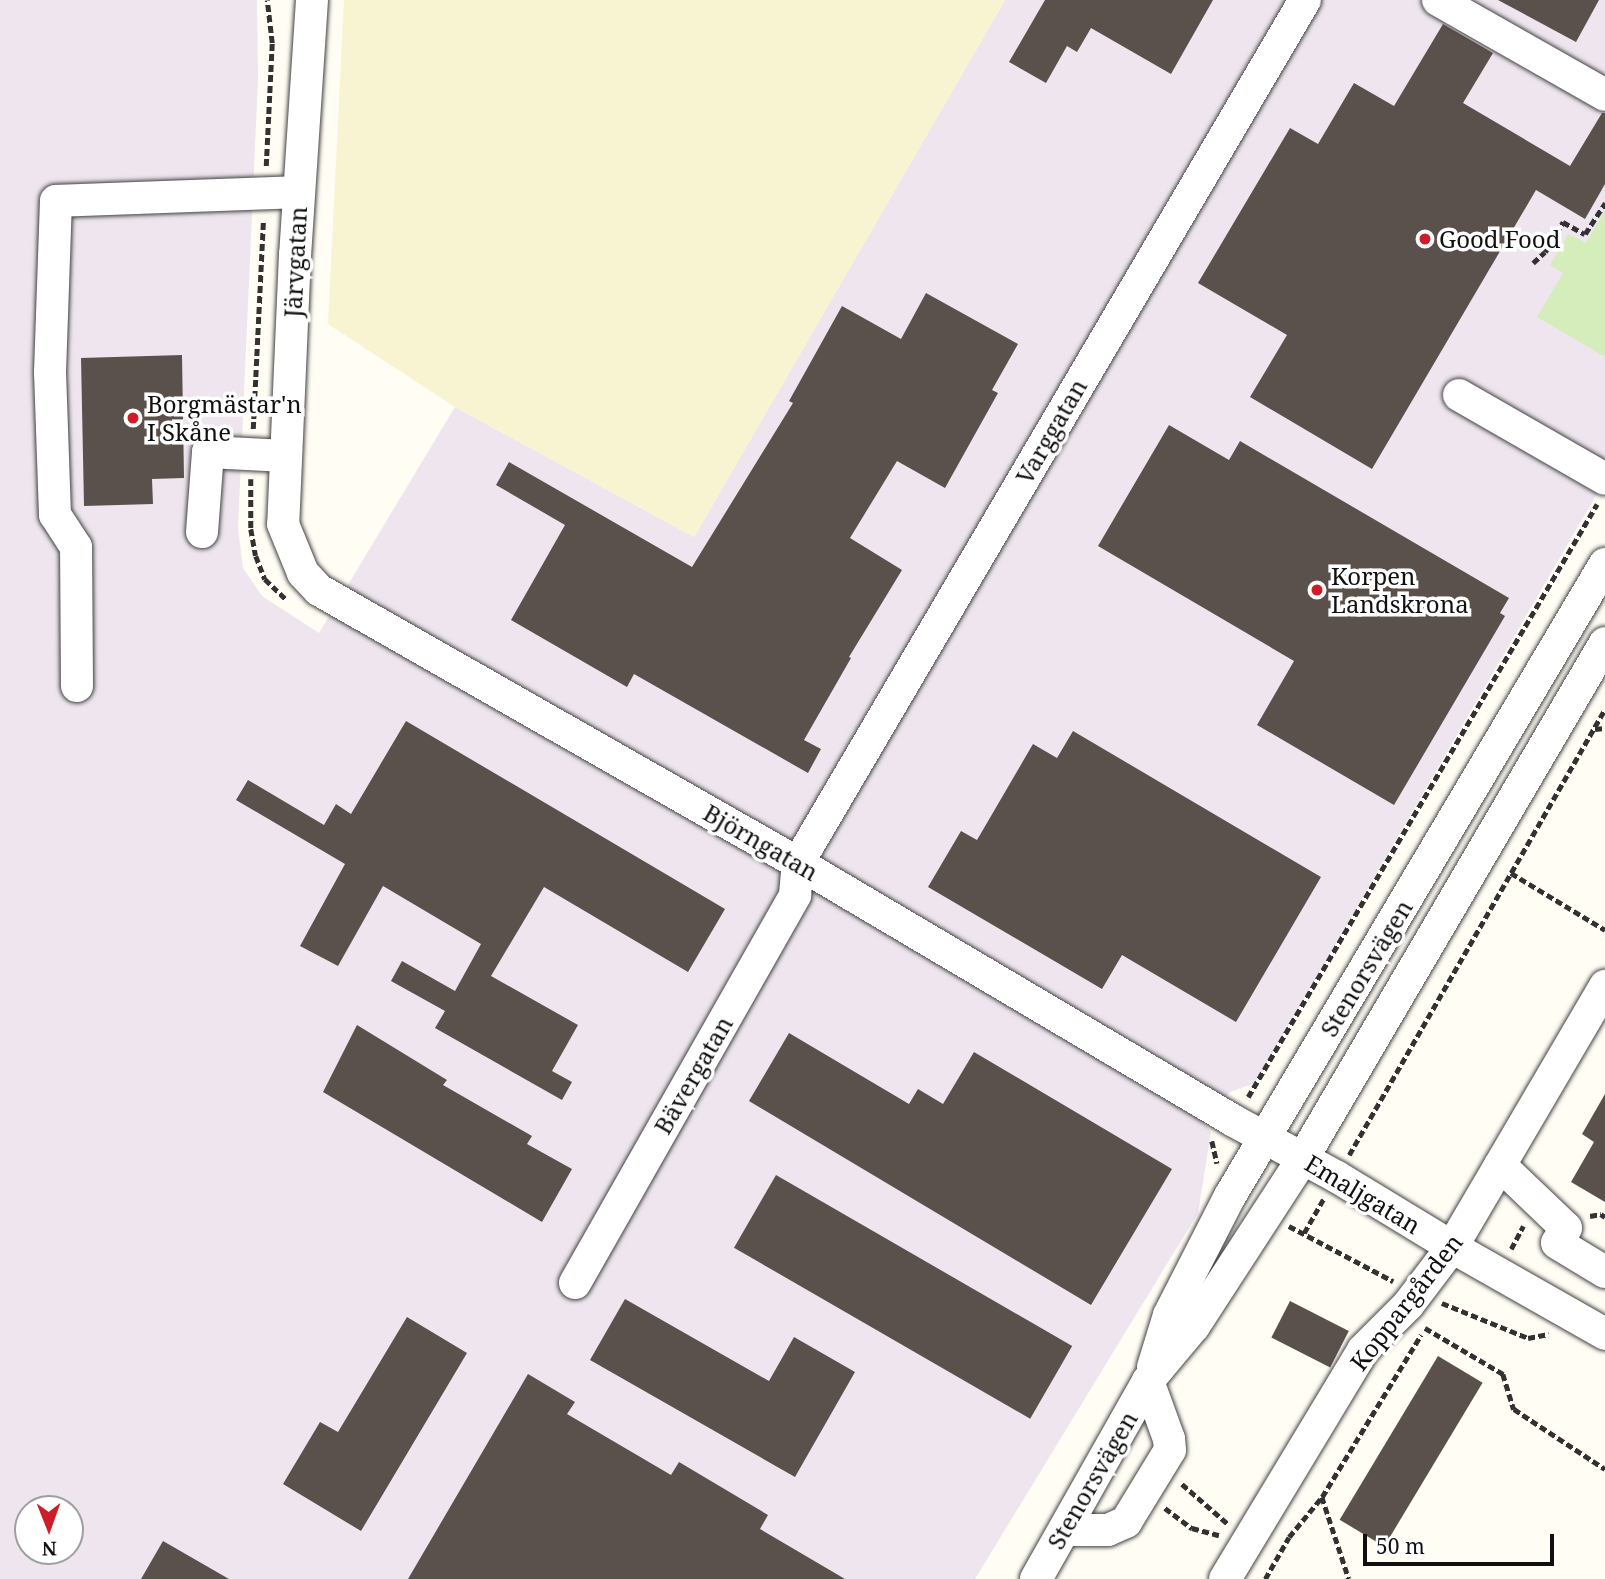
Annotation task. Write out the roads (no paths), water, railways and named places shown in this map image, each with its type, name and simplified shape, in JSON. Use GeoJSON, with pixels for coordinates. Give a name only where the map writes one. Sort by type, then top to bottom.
{"type":"FeatureCollection","features":[{"type":"Feature","properties":{"kind":"street","name":"Järvgatan"},"geometry":{"type":"LineString","coordinates":[[283,524],[299,192],[312,0]]}},
{"type":"Feature","properties":{"kind":"street","name":"Varggatan"},"geometry":{"type":"LineString","coordinates":[[798,863],[1305,0]]}},
{"type":"Feature","properties":{"kind":"street"},"geometry":{"type":"LineString","coordinates":[[1438,0],[1605,95]]}},
{"type":"Feature","properties":{"kind":"street"},"geometry":{"type":"LineString","coordinates":[[77,686],[76,547],[55,515],[50,372],[56,201],[299,192]]}},
{"type":"Feature","properties":{"kind":"street"},"geometry":{"type":"LineString","coordinates":[[1459,395],[1602,491]]}},
{"type":"Feature","properties":{"kind":"street"},"geometry":{"type":"LineString","coordinates":[[202,532],[208,452],[286,456]]}},
{"type":"Feature","properties":{"kind":"street","name":"Björngatan"},"geometry":{"type":"LineString","coordinates":[[283,524],[303,573],[319,590],[798,863],[1223,1131],[1265,1137]]}},
{"type":"Feature","properties":{"kind":"street","name":"Stenorsvägen"},"geometry":{"type":"LineString","coordinates":[[1149,1381],[1169,1315],[1230,1195],[1605,565]]}},
{"type":"Feature","properties":{"kind":"street","name":"Stenorsvägen"},"geometry":{"type":"LineString","coordinates":[[1036,1579],[1149,1381],[1194,1326],[1303,1158],[1605,643]]}},
{"type":"Feature","properties":{"kind":"street","name":"Bävergatan"},"geometry":{"type":"LineString","coordinates":[[575,1283],[795,895],[798,863]]}},
{"type":"Feature","properties":{"kind":"street","name":"Koppargården"},"geometry":{"type":"LineString","coordinates":[[1225,1579],[1363,1350],[1434,1304],[1452,1248],[1605,986]]}},
{"type":"Feature","properties":{"kind":"street","name":"Emaljgatan"},"geometry":{"type":"LineString","coordinates":[[1265,1137],[1337,1177],[1452,1248],[1605,1334]]}},
{"type":"Feature","properties":{"kind":"street"},"geometry":{"type":"LineString","coordinates":[[1500,1165],[1566,1228],[1557,1243],[1605,1272]]}},
{"type":"Feature","properties":{"kind":"street"},"geometry":{"type":"LineString","coordinates":[[1064,1530],[1108,1530],[1126,1522],[1170,1450],[1169,1439],[1149,1381]]}},
{"type":"Feature","properties":{"kind":"place","name":"Good Food"},"geometry":{"type":"Point","coordinates":[1425,239]}},
{"type":"Feature","properties":{"kind":"place","name":"Borgmästar'n I Skåne"},"geometry":{"type":"Point","coordinates":[133,418]}},
{"type":"Feature","properties":{"kind":"place","name":"Korpen Landskrona"},"geometry":{"type":"Point","coordinates":[1317,590]}}]}
